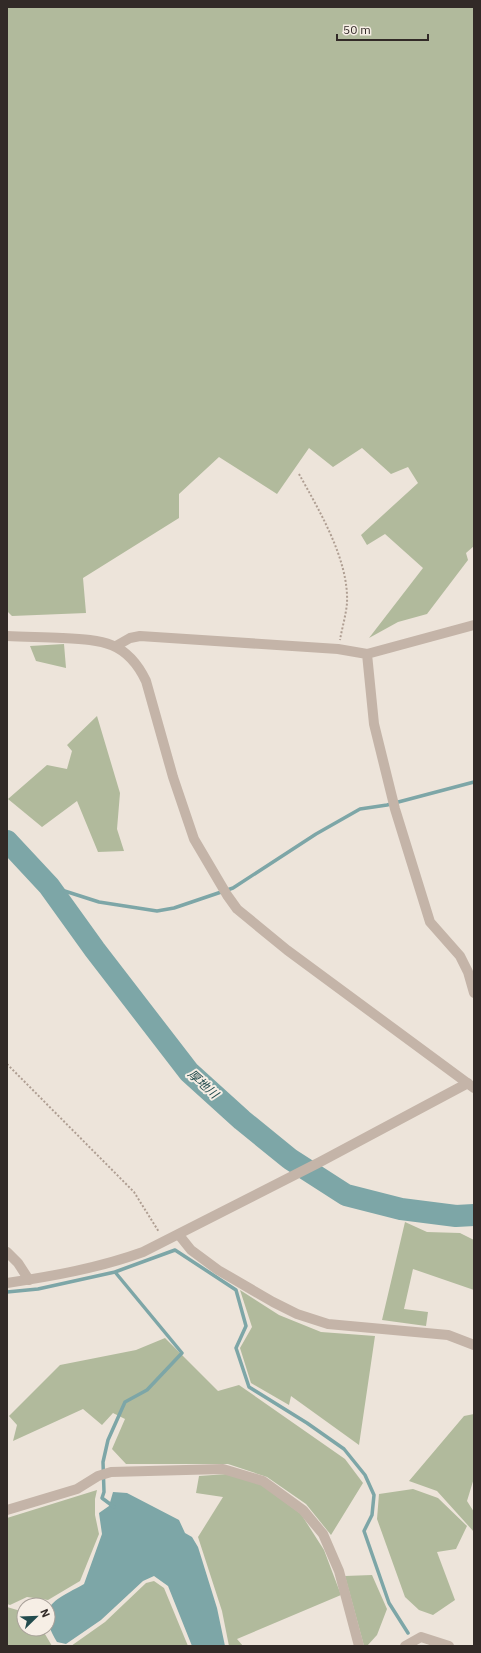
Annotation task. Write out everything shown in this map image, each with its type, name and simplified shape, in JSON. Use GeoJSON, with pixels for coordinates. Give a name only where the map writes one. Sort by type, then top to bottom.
{"type":"FeatureCollection","features":[{"type":"Feature","properties":{"kind":"street"},"geometry":{"type":"LineString","coordinates":[[116,646],[130,638],[140,636],[338,649],[367,654],[474,625]]}},
{"type":"Feature","properties":{"kind":"street"},"geometry":{"type":"LineString","coordinates":[[7,636],[94,639],[116,646],[140,669],[146,681],[173,778],[194,839],[224,891],[238,909],[287,950],[472,1083],[179,1236],[122,1260],[83,1270],[7,1283]]}},
{"type":"Feature","properties":{"kind":"street"},"geometry":{"type":"LineString","coordinates":[[367,654],[374,724],[393,804],[430,922],[460,956],[468,972],[474,993]]}},
{"type":"Feature","properties":{"kind":"street"},"geometry":{"type":"LineString","coordinates":[[179,1236],[191,1250],[218,1270],[297,1314],[335,1325],[448,1335],[474,1345]]}},
{"type":"Feature","properties":{"kind":"street"},"geometry":{"type":"LineString","coordinates":[[7,1252],[18,1263],[30,1280]]}},
{"type":"Feature","properties":{"kind":"street"},"geometry":{"type":"LineString","coordinates":[[7,1510],[77,1489],[98,1476],[111,1472],[223,1469],[263,1482],[303,1510],[323,1534],[339,1571],[359,1646]]}},
{"type":"Feature","properties":{"kind":"street"},"geometry":{"type":"LineString","coordinates":[[405,1646],[421,1637],[449,1646]]}},
{"type":"Feature","properties":{"kind":"path"},"geometry":{"type":"LineString","coordinates":[[299,474],[324,520],[342,562],[347,603],[338,649]]}},
{"type":"Feature","properties":{"kind":"path"},"geometry":{"type":"LineString","coordinates":[[7,1064],[134,1192],[154,1223],[164,1242]]}},
{"type":"Feature","properties":{"kind":"green space"},"geometry":{"type":"Polygon","coordinates":[[[7,7],[474,7],[474,546],[466,553],[468,560],[427,614],[398,622],[369,638],[423,568],[385,534],[367,545],[361,535],[418,483],[408,467],[391,474],[362,448],[333,467],[309,448],[277,494],[219,457],[179,494],[179,518],[83,578],[86,613],[12,616],[7,611],[7,7]]]}},
{"type":"Feature","properties":{"kind":"green space"},"geometry":{"type":"Polygon","coordinates":[[[64,644],[66,668],[36,661],[30,646],[64,644]]]}},
{"type":"Feature","properties":{"kind":"green space"},"geometry":{"type":"Polygon","coordinates":[[[97,716],[120,793],[117,829],[124,851],[98,852],[77,801],[42,827],[8,799],[47,765],[67,769],[72,751],[67,745],[97,716]]]}},
{"type":"Feature","properties":{"kind":"green space"},"geometry":{"type":"Polygon","coordinates":[[[405,1222],[427,1232],[460,1233],[474,1240],[474,1290],[413,1269],[404,1309],[428,1312],[426,1326],[382,1320],[405,1222]]]}},
{"type":"Feature","properties":{"kind":"green space"},"geometry":{"type":"Polygon","coordinates":[[[240,1290],[279,1315],[321,1332],[375,1336],[359,1445],[291,1396],[289,1405],[251,1383],[240,1348],[252,1327],[240,1290]]]}},
{"type":"Feature","properties":{"kind":"green space"},"geometry":{"type":"Polygon","coordinates":[[[165,1338],[218,1391],[239,1385],[345,1459],[363,1483],[331,1535],[306,1504],[267,1477],[228,1464],[126,1464],[112,1449],[125,1419],[113,1413],[102,1425],[83,1409],[13,1441],[17,1425],[9,1416],[60,1365],[136,1350],[165,1338]]]}},
{"type":"Feature","properties":{"kind":"green space"},"geometry":{"type":"Polygon","coordinates":[[[474,1414],[474,1478],[467,1501],[474,1512],[474,1532],[437,1491],[409,1481],[464,1416],[474,1414]]]}},
{"type":"Feature","properties":{"kind":"green space"},"geometry":{"type":"Polygon","coordinates":[[[227,1474],[262,1485],[301,1514],[324,1550],[341,1595],[237,1639],[243,1646],[229,1646],[222,1611],[198,1537],[223,1497],[196,1493],[199,1476],[227,1474]]]}},
{"type":"Feature","properties":{"kind":"green space"},"geometry":{"type":"Polygon","coordinates":[[[413,1489],[438,1498],[467,1526],[456,1549],[437,1552],[455,1600],[433,1615],[419,1610],[405,1597],[377,1519],[379,1494],[413,1489]]]}},
{"type":"Feature","properties":{"kind":"green space"},"geometry":{"type":"Polygon","coordinates":[[[97,1490],[95,1499],[95,1515],[99,1534],[80,1581],[53,1597],[16,1597],[16,1602],[10,1605],[7,1604],[7,1518],[97,1490]]]}},
{"type":"Feature","properties":{"kind":"green space"},"geometry":{"type":"Polygon","coordinates":[[[372,1575],[387,1609],[377,1635],[367,1646],[364,1646],[345,1576],[372,1575]]]}},
{"type":"Feature","properties":{"kind":"green space"},"geometry":{"type":"Polygon","coordinates":[[[154,1581],[164,1588],[188,1646],[71,1646],[105,1622],[146,1583],[154,1581]]]}},
{"type":"Feature","properties":{"kind":"green space"},"geometry":{"type":"Polygon","coordinates":[[[7,1607],[16,1610],[16,1637],[47,1637],[52,1646],[7,1646],[7,1607]]]}},
{"type":"Feature","properties":{"kind":"water"},"geometry":{"type":"Polygon","coordinates":[[[113,1492],[127,1493],[179,1520],[185,1533],[192,1537],[198,1547],[217,1608],[225,1646],[192,1646],[168,1586],[154,1576],[143,1581],[101,1620],[66,1644],[57,1642],[54,1637],[56,1637],[56,1600],[84,1584],[102,1534],[99,1513],[109,1506],[113,1492]]]}},
{"type":"Feature","properties":{"kind":"waterway"},"geometry":{"type":"LineString","coordinates":[[49,886],[99,902],[157,911],[174,908],[233,888],[316,834],[360,809],[387,805],[474,782]]}},
{"type":"Feature","properties":{"kind":"waterway","name":"厚地川"},"geometry":{"type":"LineString","coordinates":[[7,841],[49,886],[95,950],[189,1072],[242,1120],[290,1159],[346,1195],[401,1209],[456,1216],[474,1215]]}},
{"type":"Feature","properties":{"kind":"waterway"},"geometry":{"type":"LineString","coordinates":[[115,1272],[175,1250],[236,1290],[246,1326],[236,1348],[249,1387],[307,1423],[344,1449],[365,1475],[374,1495],[372,1515],[364,1531],[389,1603],[408,1633]]}},
{"type":"Feature","properties":{"kind":"waterway"},"geometry":{"type":"LineString","coordinates":[[7,1292],[38,1289],[115,1272],[182,1353],[147,1390],[125,1402],[108,1440],[103,1462],[104,1492],[102,1498],[114,1507]]}}]}
